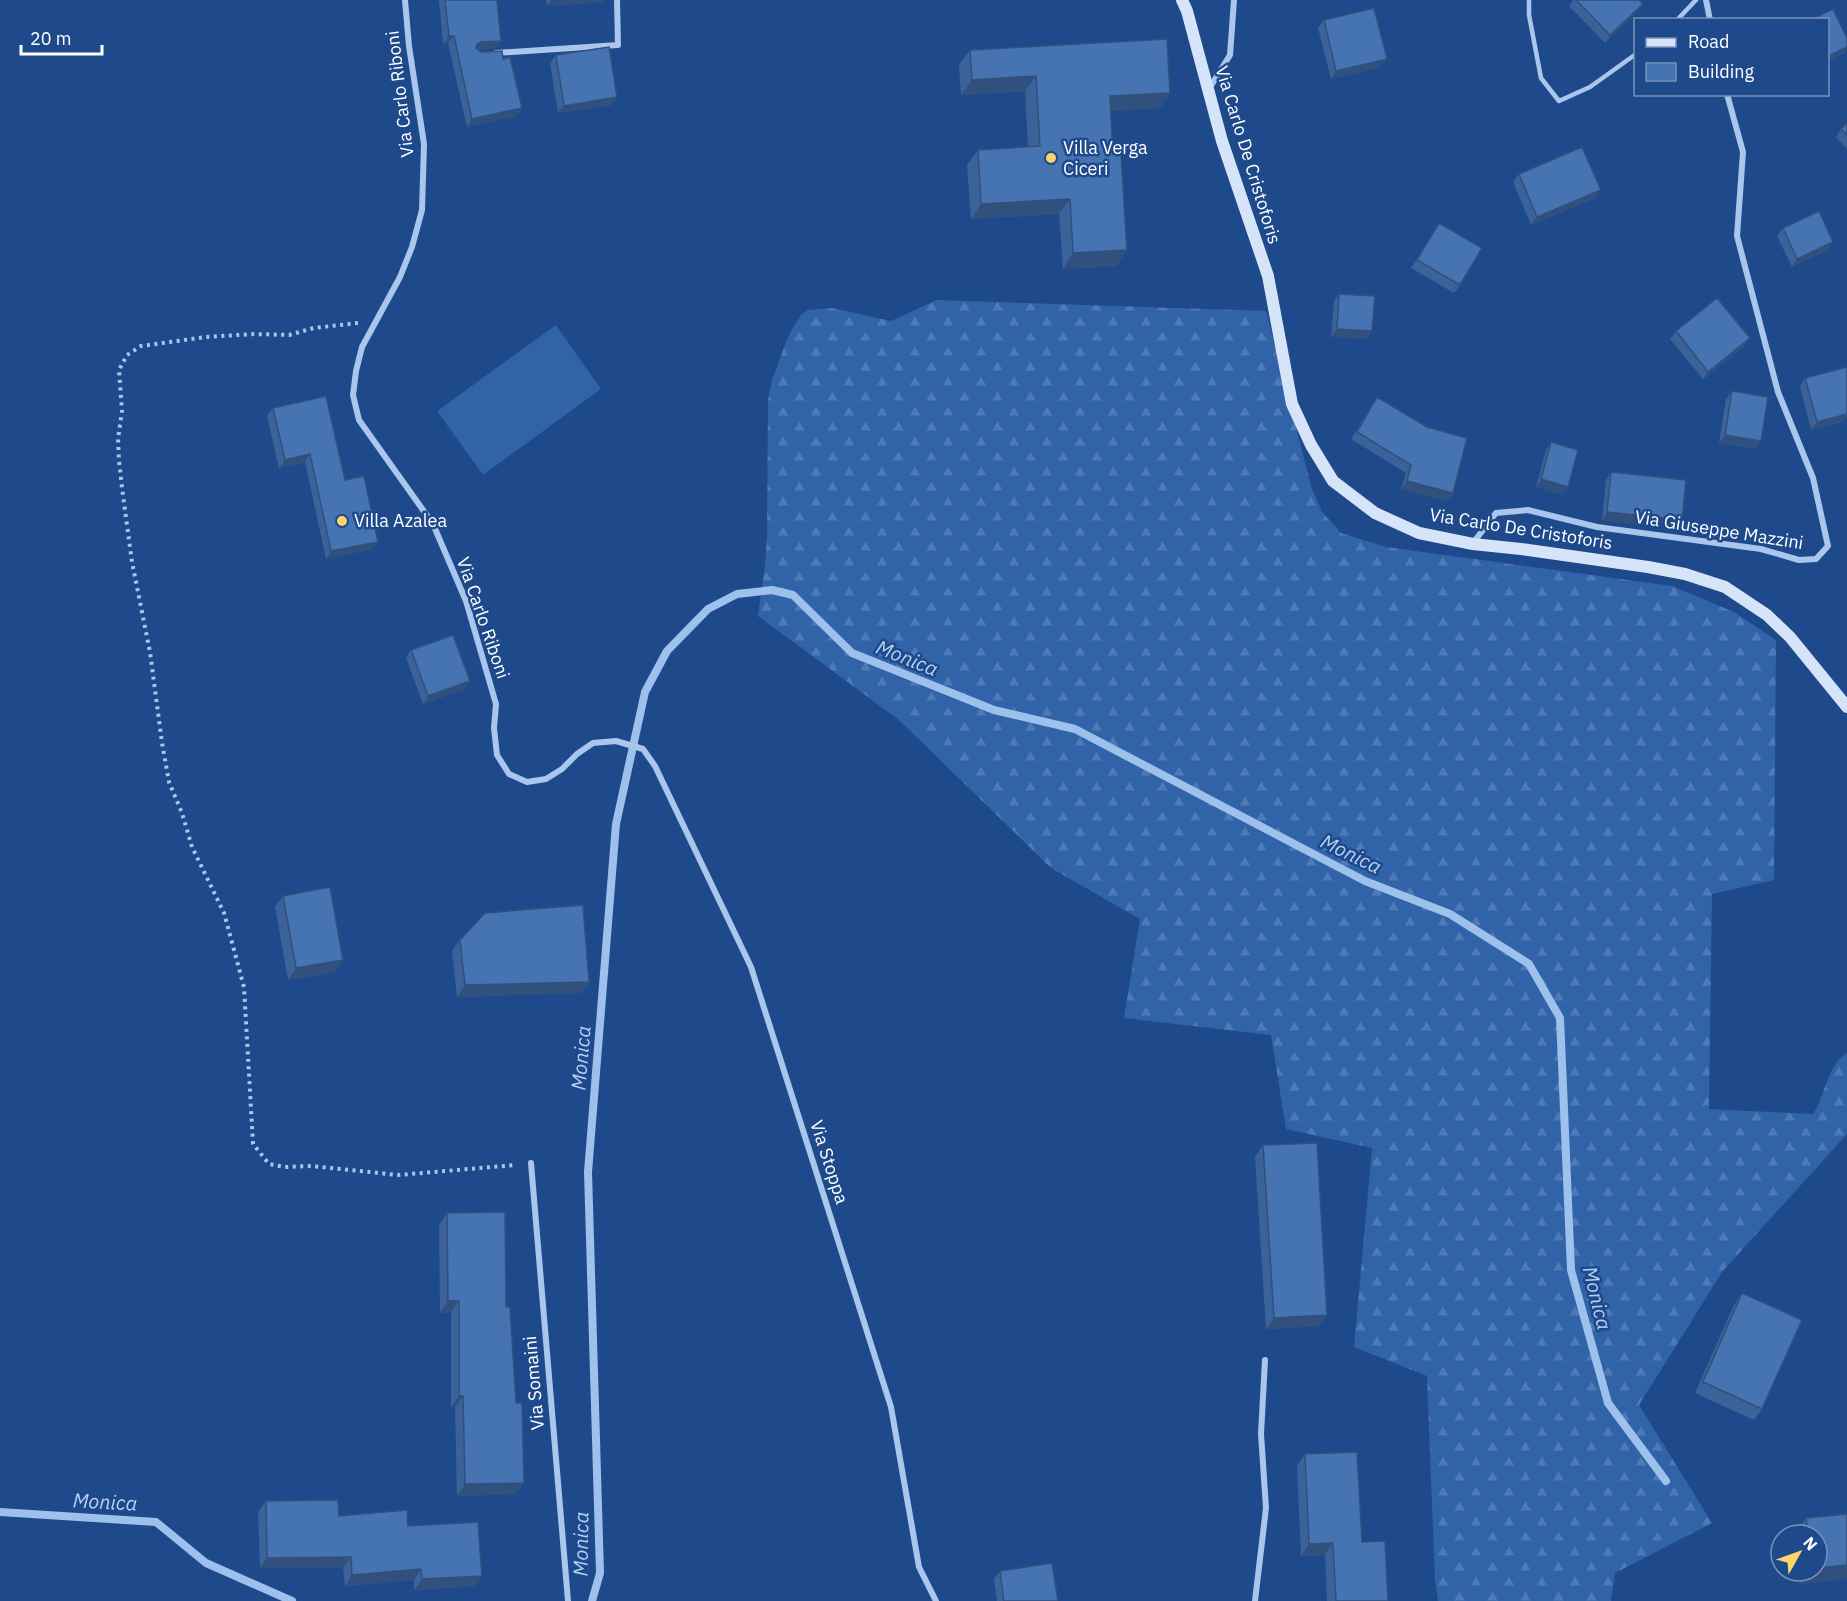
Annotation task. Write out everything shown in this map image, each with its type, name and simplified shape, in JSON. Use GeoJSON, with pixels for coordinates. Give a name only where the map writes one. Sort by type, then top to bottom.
{"type":"FeatureCollection","features":[{"type":"Feature","properties":{"kind":"main road","name":"Via Carlo De Cristoforis"},"geometry":{"type":"LineString","coordinates":[[1182,0],[1187,11],[1222,141],[1268,276],[1292,404],[1311,446],[1333,481],[1375,513],[1419,533],[1473,544],[1648,567],[1685,574],[1725,587],[1767,615],[1790,637],[1847,707]]}},
{"type":"Feature","properties":{"kind":"street","name":"Via Carlo Riboni"},"geometry":{"type":"LineString","coordinates":[[405,0],[409,46],[424,144],[423,210],[400,277],[362,347],[353,395],[359,420],[433,524],[466,601],[496,704],[494,728],[497,755],[509,774],[527,782],[546,779],[593,743],[616,741],[644,749]]}},
{"type":"Feature","properties":{"kind":"street"},"geometry":{"type":"LineString","coordinates":[[488,54],[618,45],[617,0]]}},
{"type":"Feature","properties":{"kind":"street"},"geometry":{"type":"LineString","coordinates":[[1208,91],[1230,55],[1234,0]]}},
{"type":"Feature","properties":{"kind":"street"},"geometry":{"type":"LineString","coordinates":[[1706,0],[1710,18]]}},
{"type":"Feature","properties":{"kind":"street","name":"Via Giuseppe Mazzini"},"geometry":{"type":"LineString","coordinates":[[1473,544],[1496,513],[1528,510],[1597,527],[1761,549],[1799,560],[1816,559],[1828,546],[1813,478],[1778,392],[1737,236],[1743,152],[1728,96]]}},
{"type":"Feature","properties":{"kind":"street","name":"Via Stoppa"},"geometry":{"type":"LineString","coordinates":[[644,749],[655,766],[751,967],[891,1407],[919,1567],[936,1601]]}},
{"type":"Feature","properties":{"kind":"street","name":"Via Somaini"},"geometry":{"type":"LineString","coordinates":[[531,1164],[567,1601]]}},
{"type":"Feature","properties":{"kind":"street"},"geometry":{"type":"LineString","coordinates":[[1255,1601],[1266,1508],[1262,1434],[1265,1360]]}},
{"type":"Feature","properties":{"kind":"lane"},"geometry":{"type":"LineString","coordinates":[[1529,0],[1529,15],[1540,78],[1559,101],[1590,87],[1634,55]]}},
{"type":"Feature","properties":{"kind":"lane"},"geometry":{"type":"LineString","coordinates":[[1679,18],[1696,0]]}},
{"type":"Feature","properties":{"kind":"path"},"geometry":{"type":"LineString","coordinates":[[377,320],[314,328],[289,335],[254,334],[206,337],[141,346],[127,355],[119,370],[122,411],[118,439],[122,488],[132,562],[150,652],[162,743],[170,782],[183,813],[192,847],[224,913],[233,941],[244,987],[253,1144],[269,1164],[398,1175],[531,1164]]}},
{"type":"Feature","properties":{"kind":"green space"},"geometry":{"type":"Polygon","coordinates":[[[937,300],[1266,311],[1311,486],[1322,512],[1341,533],[1386,547],[1672,586],[1734,612],[1776,640],[1774,880],[1712,894],[1709,1109],[1813,1114],[1830,1073],[1847,1053],[1847,1134],[1722,1272],[1639,1405],[1712,1523],[1615,1573],[1611,1601],[1438,1601],[1435,1580],[1427,1376],[1354,1347],[1372,1148],[1286,1129],[1271,1035],[1124,1018],[1140,919],[1051,868],[899,720],[758,616],[767,538],[768,400],[772,380],[792,329],[802,314],[808,310],[832,308],[891,321],[937,300]]]}},
{"type":"Feature","properties":{"kind":"green space"},"geometry":{"type":"Polygon","coordinates":[[[556,325],[601,389],[483,475],[437,411],[556,325]]]}},
{"type":"Feature","properties":{"kind":"building"},"geometry":{"type":"Polygon","coordinates":[[[445,0],[497,0],[501,41],[481,42],[476,48],[481,52],[502,51],[503,59],[510,57],[522,108],[472,119],[454,36],[449,36],[445,0]]]}},
{"type":"Feature","properties":{"kind":"building"},"geometry":{"type":"Polygon","coordinates":[[[1576,0],[1639,0],[1643,4],[1610,35],[1576,0]]]}},
{"type":"Feature","properties":{"kind":"building"},"geometry":{"type":"Polygon","coordinates":[[[1374,8],[1387,59],[1336,71],[1324,20],[1374,8]]]}},
{"type":"Feature","properties":{"kind":"building"},"geometry":{"type":"Polygon","coordinates":[[[1833,9],[1847,38],[1847,47],[1829,56],[1829,18],[1814,18],[1833,9]]]}},
{"type":"Feature","properties":{"kind":"building","name":"Villa Verga Ciceri"},"geometry":{"type":"Polygon","coordinates":[[[1167,39],[1170,93],[1110,96],[1113,154],[1121,154],[1127,250],[1073,253],[1070,199],[981,204],[978,150],[1040,146],[1036,76],[972,80],[970,50],[1167,39]]]}},
{"type":"Feature","properties":{"kind":"building"},"geometry":{"type":"Polygon","coordinates":[[[609,47],[617,97],[564,106],[556,55],[609,47]]]}},
{"type":"Feature","properties":{"kind":"building"},"geometry":{"type":"Polygon","coordinates":[[[1847,123],[1847,135],[1841,129],[1847,123]]]}},
{"type":"Feature","properties":{"kind":"building"},"geometry":{"type":"Polygon","coordinates":[[[1582,147],[1601,190],[1537,217],[1519,174],[1582,147]]]}},
{"type":"Feature","properties":{"kind":"building"},"geometry":{"type":"Polygon","coordinates":[[[1819,211],[1833,242],[1797,259],[1783,228],[1819,211]]]}},
{"type":"Feature","properties":{"kind":"building"},"geometry":{"type":"Polygon","coordinates":[[[1439,223],[1482,248],[1460,285],[1417,260],[1439,223]]]}},
{"type":"Feature","properties":{"kind":"building"},"geometry":{"type":"Polygon","coordinates":[[[1339,294],[1375,296],[1372,331],[1337,329],[1339,294]]]}},
{"type":"Feature","properties":{"kind":"building"},"geometry":{"type":"Polygon","coordinates":[[[1717,298],[1750,338],[1708,372],[1676,331],[1717,298]]]}},
{"type":"Feature","properties":{"kind":"building"},"geometry":{"type":"Polygon","coordinates":[[[1847,367],[1847,414],[1817,422],[1805,378],[1847,367]]]}},
{"type":"Feature","properties":{"kind":"building"},"geometry":{"type":"Polygon","coordinates":[[[1732,391],[1768,397],[1761,441],[1725,435],[1732,391]]]}},
{"type":"Feature","properties":{"kind":"building"},"geometry":{"type":"Polygon","coordinates":[[[326,396],[345,480],[364,476],[378,542],[331,551],[310,454],[285,460],[273,408],[326,396]]]}},
{"type":"Feature","properties":{"kind":"building"},"geometry":{"type":"Polygon","coordinates":[[[1377,397],[1427,427],[1467,438],[1453,493],[1407,481],[1411,465],[1357,432],[1377,397]]]}},
{"type":"Feature","properties":{"kind":"building"},"geometry":{"type":"Polygon","coordinates":[[[1551,442],[1578,450],[1568,487],[1541,479],[1551,442]]]}},
{"type":"Feature","properties":{"kind":"building"},"geometry":{"type":"Polygon","coordinates":[[[1611,472],[1686,480],[1682,520],[1607,512],[1611,472]]]}},
{"type":"Feature","properties":{"kind":"building"},"geometry":{"type":"Polygon","coordinates":[[[453,635],[470,681],[428,696],[411,650],[453,635]]]}},
{"type":"Feature","properties":{"kind":"building"},"geometry":{"type":"Polygon","coordinates":[[[330,887],[343,960],[296,968],[283,896],[330,887]]]}},
{"type":"Feature","properties":{"kind":"building"},"geometry":{"type":"Polygon","coordinates":[[[583,905],[589,982],[465,985],[460,940],[485,913],[583,905]]]}},
{"type":"Feature","properties":{"kind":"building"},"geometry":{"type":"Polygon","coordinates":[[[1317,1143],[1327,1315],[1274,1318],[1263,1145],[1317,1143]]]}},
{"type":"Feature","properties":{"kind":"building"},"geometry":{"type":"Polygon","coordinates":[[[505,1212],[506,1307],[510,1307],[516,1403],[522,1403],[524,1483],[465,1484],[463,1396],[459,1396],[459,1301],[448,1301],[447,1213],[505,1212]]]}},
{"type":"Feature","properties":{"kind":"building"},"geometry":{"type":"Polygon","coordinates":[[[1742,1293],[1802,1320],[1762,1409],[1703,1382],[1742,1293]]]}},
{"type":"Feature","properties":{"kind":"building"},"geometry":{"type":"Polygon","coordinates":[[[1357,1452],[1362,1542],[1385,1541],[1388,1601],[1336,1601],[1333,1543],[1309,1544],[1305,1454],[1357,1452]]]}},
{"type":"Feature","properties":{"kind":"building"},"geometry":{"type":"Polygon","coordinates":[[[338,1500],[339,1516],[407,1510],[408,1526],[478,1522],[482,1576],[422,1579],[421,1569],[352,1575],[351,1557],[267,1558],[266,1501],[338,1500]]]}},
{"type":"Feature","properties":{"kind":"building"},"geometry":{"type":"Polygon","coordinates":[[[1847,1514],[1847,1565],[1829,1567],[1829,1523],[1807,1523],[1806,1518],[1847,1514]]]}},
{"type":"Feature","properties":{"kind":"building"},"geometry":{"type":"Polygon","coordinates":[[[1052,1563],[1058,1601],[1004,1601],[1000,1571],[1052,1563]]]}},
{"type":"Feature","properties":{"kind":"waterway","name":"Monica"},"geometry":{"type":"LineString","coordinates":[[592,1601],[600,1573],[588,1172],[616,824],[645,692],[667,651],[708,609],[737,594],[772,590],[793,595],[852,653],[994,710],[1075,729],[1365,881],[1450,914],[1529,964],[1560,1018],[1571,1270],[1608,1403],[1666,1481]]}},
{"type":"Feature","properties":{"kind":"waterway","name":"Monica"},"geometry":{"type":"LineString","coordinates":[[0,1512],[156,1522],[206,1563],[292,1601]]}},
{"type":"Feature","properties":{"kind":"place","name":"Villa Verga Ciceri"},"geometry":{"type":"Point","coordinates":[1051,158]}},
{"type":"Feature","properties":{"kind":"place","name":"Villa Azalea"},"geometry":{"type":"Point","coordinates":[342,521]}}]}
